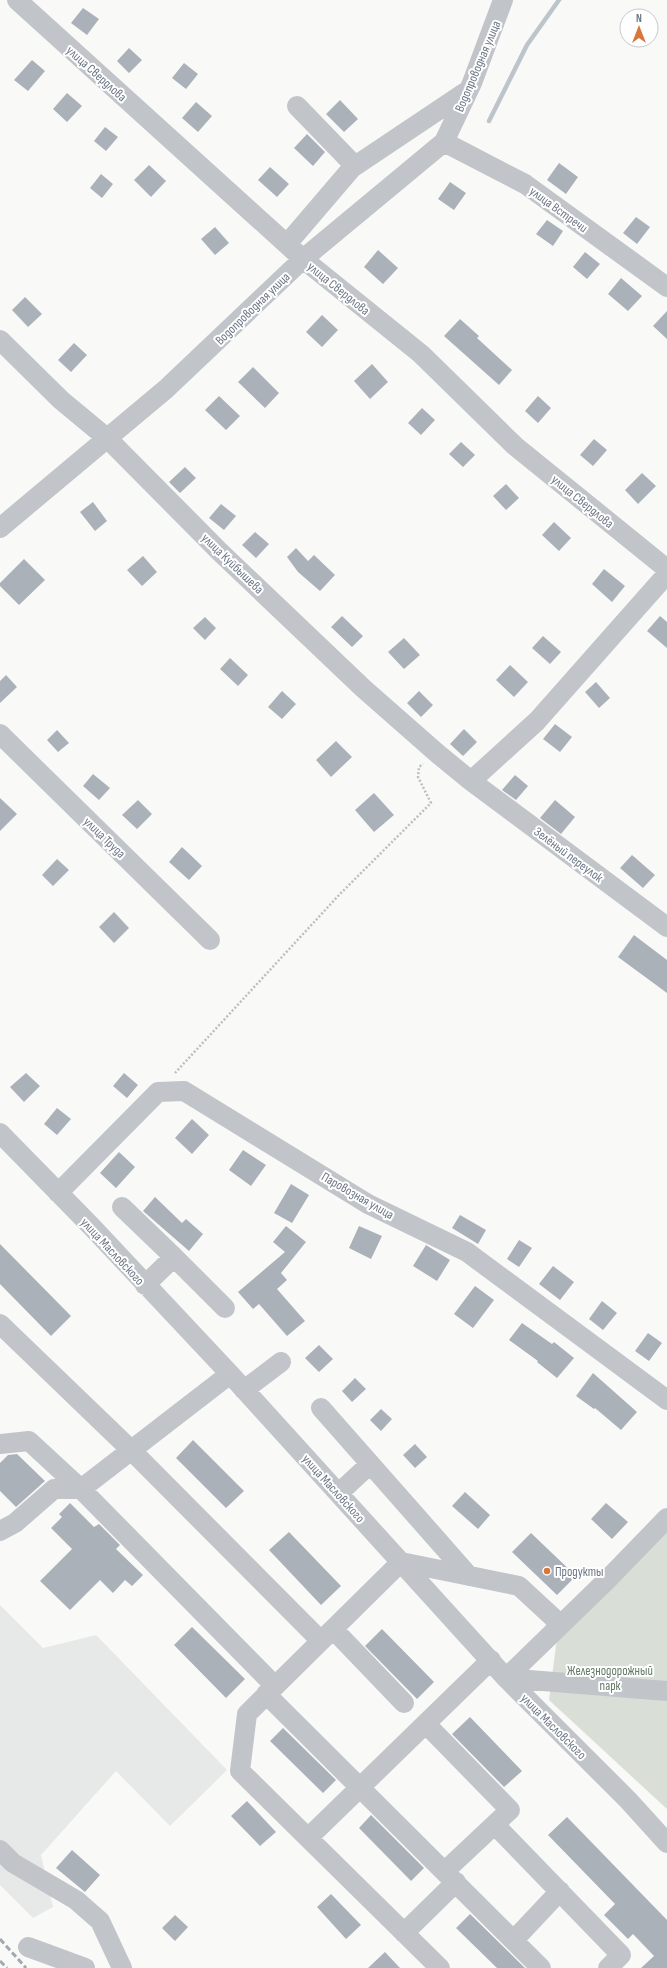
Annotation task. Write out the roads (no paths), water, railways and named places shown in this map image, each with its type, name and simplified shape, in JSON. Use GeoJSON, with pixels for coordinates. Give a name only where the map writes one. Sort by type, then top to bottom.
{"type":"FeatureCollection","features":[{"type":"Feature","properties":{"kind":"street","name":"улица Свердлова"},"geometry":{"type":"LineString","coordinates":[[17,0],[303,259],[421,354],[515,446],[667,569]]}},
{"type":"Feature","properties":{"kind":"street","name":"Водопроводная улица"},"geometry":{"type":"LineString","coordinates":[[0,528],[166,389],[303,259],[444,142],[467,92],[504,0]]}},
{"type":"Feature","properties":{"kind":"street"},"geometry":{"type":"LineString","coordinates":[[287,244],[355,166],[467,92]]}},
{"type":"Feature","properties":{"kind":"street"},"geometry":{"type":"LineString","coordinates":[[297,106],[355,166]]}},
{"type":"Feature","properties":{"kind":"street","name":"улица Встречи"},"geometry":{"type":"LineString","coordinates":[[444,142],[525,184],[667,287]]}},
{"type":"Feature","properties":{"kind":"street","name":"улица Куйбышева"},"geometry":{"type":"LineString","coordinates":[[0,340],[60,400],[108,438],[220,552],[364,689],[471,781]]}},
{"type":"Feature","properties":{"kind":"street"},"geometry":{"type":"LineString","coordinates":[[471,781],[537,721],[667,574]]}},
{"type":"Feature","properties":{"kind":"street","name":"улица Труда"},"geometry":{"type":"LineString","coordinates":[[0,734],[210,940]]}},
{"type":"Feature","properties":{"kind":"street","name":"Зелёный переулок"},"geometry":{"type":"LineString","coordinates":[[471,781],[667,927]]}},
{"type":"Feature","properties":{"kind":"street","name":"Паровозная улица"},"geometry":{"type":"LineString","coordinates":[[58,1193],[158,1092],[184,1090],[368,1204],[467,1252],[667,1400]]}},
{"type":"Feature","properties":{"kind":"street","name":"улица Масловского"},"geometry":{"type":"LineString","coordinates":[[0,1134],[146,1284],[230,1374],[506,1678],[628,1800],[667,1843]]}},
{"type":"Feature","properties":{"kind":"street"},"geometry":{"type":"LineString","coordinates":[[122,1207],[225,1308]]}},
{"type":"Feature","properties":{"kind":"street"},"geometry":{"type":"LineString","coordinates":[[146,1284],[174,1257]]}},
{"type":"Feature","properties":{"kind":"street"},"geometry":{"type":"LineString","coordinates":[[0,1324],[327,1635],[404,1703]]}},
{"type":"Feature","properties":{"kind":"street"},"geometry":{"type":"LineString","coordinates":[[244,1390],[281,1362]]}},
{"type":"Feature","properties":{"kind":"street"},"geometry":{"type":"LineString","coordinates":[[0,1531],[15,1523],[54,1489],[81,1489],[230,1374]]}},
{"type":"Feature","properties":{"kind":"street"},"geometry":{"type":"LineString","coordinates":[[320,1408],[469,1576]]}},
{"type":"Feature","properties":{"kind":"street"},"geometry":{"type":"LineString","coordinates":[[0,1444],[29,1441],[81,1489],[361,1787],[541,1968]]}},
{"type":"Feature","properties":{"kind":"street"},"geometry":{"type":"LineString","coordinates":[[339,1493],[370,1464]]}},
{"type":"Feature","properties":{"kind":"street"},"geometry":{"type":"LineString","coordinates":[[506,1678],[607,1580],[667,1518]]}},
{"type":"Feature","properties":{"kind":"street"},"geometry":{"type":"LineString","coordinates":[[440,1968],[240,1771],[247,1714],[401,1562],[519,1586],[558,1622]]}},
{"type":"Feature","properties":{"kind":"street"},"geometry":{"type":"LineString","coordinates":[[308,1838],[491,1660]]}},
{"type":"Feature","properties":{"kind":"street"},"geometry":{"type":"LineString","coordinates":[[506,1678],[667,1691]]}},
{"type":"Feature","properties":{"kind":"street"},"geometry":{"type":"LineString","coordinates":[[404,1933],[495,1825],[510,1810],[426,1724]]}},
{"type":"Feature","properties":{"kind":"street"},"geometry":{"type":"LineString","coordinates":[[495,1825],[622,1955],[608,1968]]}},
{"type":"Feature","properties":{"kind":"street"},"geometry":{"type":"LineString","coordinates":[[0,1850],[13,1863],[76,1900],[100,1921],[122,1968]]}},
{"type":"Feature","properties":{"kind":"street"},"geometry":{"type":"LineString","coordinates":[[514,1940],[560,1891]]}},
{"type":"Feature","properties":{"kind":"street"},"geometry":{"type":"LineString","coordinates":[[28,1946],[85,1968]]}},
{"type":"Feature","properties":{"kind":"waterway"},"geometry":{"type":"LineString","coordinates":[[489,121],[527,45],[559,0]]}},
{"type":"Feature","properties":{"kind":"railway"},"geometry":{"type":"LineString","coordinates":[[0,1939],[26,1968]]}},
{"type":"Feature","properties":{"kind":"railway"},"geometry":{"type":"LineString","coordinates":[[0,1961],[7,1968]]}},
{"type":"Feature","properties":{"kind":"place","name":"Продукты"},"geometry":{"type":"Point","coordinates":[547,1571]}},
{"type":"Feature","properties":{"kind":"park label","name":"Железнодорожный парк"},"geometry":{"type":"Point","coordinates":[610,1678]}}]}
